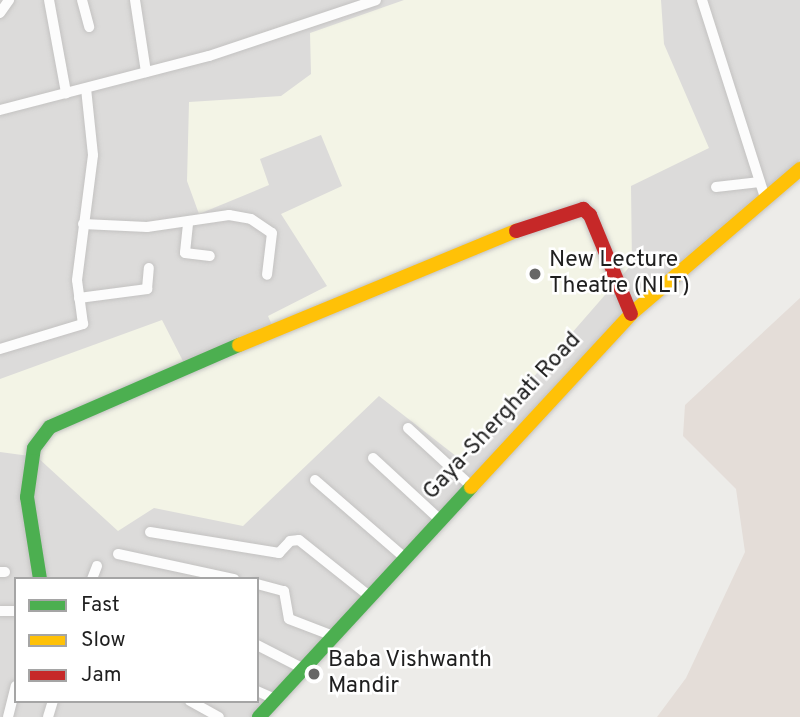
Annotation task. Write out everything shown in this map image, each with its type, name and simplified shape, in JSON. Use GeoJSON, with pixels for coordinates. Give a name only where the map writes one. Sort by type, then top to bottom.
{"type":"FeatureCollection","features":[{"type":"Feature","properties":{"kind":"street"},"geometry":{"type":"LineString","coordinates":[[0,13],[9,0]]}},
{"type":"Feature","properties":{"kind":"street"},"geometry":{"type":"LineString","coordinates":[[49,0],[66,93]]}},
{"type":"Feature","properties":{"kind":"street"},"geometry":{"type":"LineString","coordinates":[[82,0],[89,27]]}},
{"type":"Feature","properties":{"kind":"street"},"geometry":{"type":"LineString","coordinates":[[135,0],[146,72]]}},
{"type":"Feature","properties":{"kind":"street"},"geometry":{"type":"LineString","coordinates":[[0,110],[146,72],[376,0]]}},
{"type":"Feature","properties":{"kind":"street"},"geometry":{"type":"LineString","coordinates":[[702,0],[765,198]]}},
{"type":"Feature","properties":{"kind":"street"},"geometry":{"type":"LineString","coordinates":[[0,349],[81,327],[77,280],[93,155],[86,88]]}},
{"type":"Feature","properties":{"kind":"street","name":"Gaya-Sherghati Road"},"geometry":{"type":"LineString","coordinates":[[259,717],[331,635],[631,314],[800,169]]}},
{"type":"Feature","properties":{"kind":"street"},"geometry":{"type":"LineString","coordinates":[[716,187],[760,182]]}},
{"type":"Feature","properties":{"kind":"street"},"geometry":{"type":"LineString","coordinates":[[40,577],[27,497],[34,448],[50,427],[380,284],[572,209],[583,209],[590,215],[631,314]]}},
{"type":"Feature","properties":{"kind":"street"},"geometry":{"type":"LineString","coordinates":[[83,223],[130,227],[188,224],[229,215],[251,219],[269,229],[273,238],[267,275]]}},
{"type":"Feature","properties":{"kind":"street"},"geometry":{"type":"LineString","coordinates":[[188,224],[185,253],[210,256]]}},
{"type":"Feature","properties":{"kind":"street"},"geometry":{"type":"LineString","coordinates":[[79,298],[147,289],[149,268]]}},
{"type":"Feature","properties":{"kind":"street"},"geometry":{"type":"LineString","coordinates":[[408,428],[470,485]]}},
{"type":"Feature","properties":{"kind":"street"},"geometry":{"type":"LineString","coordinates":[[373,458],[439,519]]}},
{"type":"Feature","properties":{"kind":"street"},"geometry":{"type":"LineString","coordinates":[[315,480],[404,557]]}},
{"type":"Feature","properties":{"kind":"street"},"geometry":{"type":"LineString","coordinates":[[150,532],[279,554],[290,541],[299,540],[368,595]]}},
{"type":"Feature","properties":{"kind":"street"},"geometry":{"type":"LineString","coordinates":[[118,554],[225,577]]}},
{"type":"Feature","properties":{"kind":"street"},"geometry":{"type":"LineString","coordinates":[[94,577],[97,566]]}},
{"type":"Feature","properties":{"kind":"street"},"geometry":{"type":"LineString","coordinates":[[259,585],[284,591],[289,619],[331,635]]}},
{"type":"Feature","properties":{"kind":"street"},"geometry":{"type":"LineString","coordinates":[[259,646],[302,668]]}},
{"type":"Feature","properties":{"kind":"street"},"geometry":{"type":"LineString","coordinates":[[259,692],[275,699]]}},
{"type":"Feature","properties":{"kind":"street"},"geometry":{"type":"LineString","coordinates":[[8,717],[14,694]]}},
{"type":"Feature","properties":{"kind":"street"},"geometry":{"type":"LineString","coordinates":[[194,703],[219,717]]}},
{"type":"Feature","properties":{"kind":"shaded area"},"geometry":{"type":"Polygon","coordinates":[[[0,0],[800,0],[800,160],[621,315],[252,717],[0,717],[0,0]]]}},
{"type":"Feature","properties":{"kind":"shaded area"},"geometry":{"type":"Polygon","coordinates":[[[404,0],[661,0],[664,44],[709,148],[631,186],[632,264],[461,460],[379,396],[243,526],[154,508],[118,531],[37,457],[0,452],[0,379],[162,320],[184,363],[272,325],[268,316],[327,286],[281,214],[342,186],[321,135],[260,159],[269,185],[199,214],[187,181],[189,102],[281,96],[311,74],[310,33],[404,0]]]}},
{"type":"Feature","properties":{"kind":"shaded area"},"geometry":{"type":"Polygon","coordinates":[[[800,298],[800,717],[657,717],[686,678],[745,552],[736,489],[683,436],[685,405],[800,298]]]}},
{"type":"Feature","properties":{"kind":"traffic: fast"},"geometry":{"type":"LineString","coordinates":[[40,577],[27,497],[34,448],[50,427],[239,345]]}},
{"type":"Feature","properties":{"kind":"traffic: fast"},"geometry":{"type":"LineString","coordinates":[[259,717],[471,487]]}},
{"type":"Feature","properties":{"kind":"traffic: slow"},"geometry":{"type":"LineString","coordinates":[[471,487],[631,314],[800,169]]}},
{"type":"Feature","properties":{"kind":"traffic: slow"},"geometry":{"type":"LineString","coordinates":[[239,345],[516,231]]}},
{"type":"Feature","properties":{"kind":"traffic: jam"},"geometry":{"type":"LineString","coordinates":[[516,231],[583,209],[590,215],[631,314]]}},
{"type":"Feature","properties":{"kind":"place","name":"New Lecture Theatre (NLT)"},"geometry":{"type":"Point","coordinates":[535,274]}},
{"type":"Feature","properties":{"kind":"place","name":"Baba Vishwanth Mandir"},"geometry":{"type":"Point","coordinates":[314,674]}}]}
